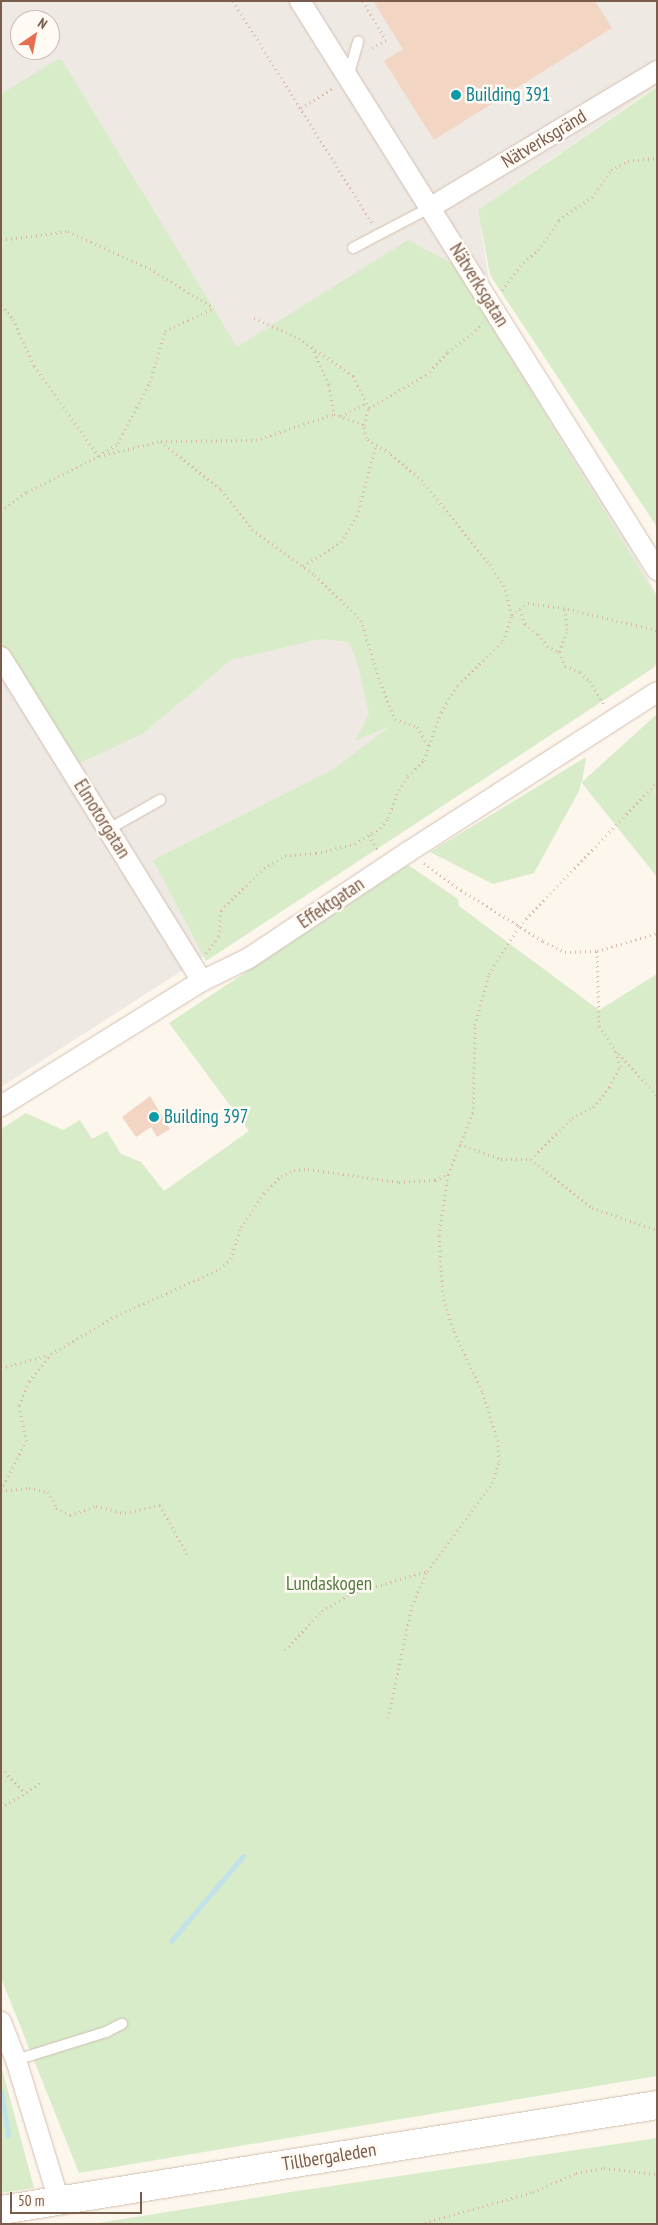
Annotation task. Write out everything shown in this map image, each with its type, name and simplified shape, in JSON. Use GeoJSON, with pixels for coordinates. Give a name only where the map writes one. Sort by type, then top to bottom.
{"type":"FeatureCollection","features":[{"type":"Feature","properties":{"kind":"main road","name":"Tillbergaleden"},"geometry":{"type":"LineString","coordinates":[[1,2210],[657,2105]]}},
{"type":"Feature","properties":{"kind":"street","name":"Nätverksgatan"},"geometry":{"type":"LineString","coordinates":[[300,1],[657,570]]}},
{"type":"Feature","properties":{"kind":"street","name":"Nätverksgränd"},"geometry":{"type":"LineString","coordinates":[[431,207],[657,71]]}},
{"type":"Feature","properties":{"kind":"street","name":"Elmotorgatan"},"geometry":{"type":"LineString","coordinates":[[1,658],[202,981]]}},
{"type":"Feature","properties":{"kind":"street","name":"Effektgatan"},"geometry":{"type":"LineString","coordinates":[[1,1106],[202,981],[250,958],[408,852],[657,692]]}},
{"type":"Feature","properties":{"kind":"street"},"geometry":{"type":"LineString","coordinates":[[1,2022],[16,2060],[59,2201]]}},
{"type":"Feature","properties":{"kind":"lane"},"geometry":{"type":"LineString","coordinates":[[348,78],[358,41]]}},
{"type":"Feature","properties":{"kind":"lane"},"geometry":{"type":"LineString","coordinates":[[353,248],[431,207]]}},
{"type":"Feature","properties":{"kind":"lane"},"geometry":{"type":"LineString","coordinates":[[109,829],[160,800]]}},
{"type":"Feature","properties":{"kind":"lane"},"geometry":{"type":"LineString","coordinates":[[16,2060],[106,2032],[122,2024]]}},
{"type":"Feature","properties":{"kind":"path"},"geometry":{"type":"LineString","coordinates":[[233,1],[379,234]]}},
{"type":"Feature","properties":{"kind":"path"},"geometry":{"type":"LineString","coordinates":[[300,108],[348,78]]}},
{"type":"Feature","properties":{"kind":"path"},"geometry":{"type":"LineString","coordinates":[[512,615],[504,586],[488,562],[422,481],[366,438],[364,424],[369,408],[426,375],[448,352],[472,334],[492,307],[507,282],[538,250],[558,220],[592,197],[611,170],[628,161],[657,158]]}},
{"type":"Feature","properties":{"kind":"path"},"geometry":{"type":"LineString","coordinates":[[1,240],[68,231],[154,272],[214,308],[165,330],[150,382],[118,443],[99,456],[27,492],[1,511]]}},
{"type":"Feature","properties":{"kind":"path"},"geometry":{"type":"LineString","coordinates":[[1,305],[13,319],[34,366],[99,456]]}},
{"type":"Feature","properties":{"kind":"path"},"geometry":{"type":"LineString","coordinates":[[254,318],[299,338],[353,376],[369,408]]}},
{"type":"Feature","properties":{"kind":"path"},"geometry":{"type":"LineString","coordinates":[[312,347],[329,385],[334,414]]}},
{"type":"Feature","properties":{"kind":"path"},"geometry":{"type":"LineString","coordinates":[[341,416],[366,403]]}},
{"type":"Feature","properties":{"kind":"path"},"geometry":{"type":"LineString","coordinates":[[99,456],[161,441],[256,440],[334,414],[364,424]]}},
{"type":"Feature","properties":{"kind":"path"},"geometry":{"type":"LineString","coordinates":[[161,441],[221,490],[252,529],[302,566],[361,620],[380,682],[396,719],[417,727],[430,746]]}},
{"type":"Feature","properties":{"kind":"path"},"geometry":{"type":"LineString","coordinates":[[302,566],[341,542],[357,516],[376,444]]}},
{"type":"Feature","properties":{"kind":"path"},"geometry":{"type":"LineString","coordinates":[[190,961],[209,952],[218,936],[221,910],[264,868],[285,856],[316,853],[355,844],[380,828],[388,818],[399,790],[408,776],[424,760],[441,712],[458,685],[503,641],[512,615],[528,603],[565,608],[657,630]]}},
{"type":"Feature","properties":{"kind":"path"},"geometry":{"type":"LineString","coordinates":[[559,652],[567,632],[565,608]]}},
{"type":"Feature","properties":{"kind":"path"},"geometry":{"type":"LineString","coordinates":[[520,609],[525,624],[538,634],[547,646],[559,652],[565,666],[580,672],[590,681],[615,719]]}},
{"type":"Feature","properties":{"kind":"path"},"geometry":{"type":"LineString","coordinates":[[388,1718],[412,1606],[427,1571],[492,1483],[499,1461],[498,1441],[482,1391],[453,1329],[443,1296],[439,1235],[448,1174],[473,1113],[475,1025],[490,974],[519,926],[657,782]]}},
{"type":"Feature","properties":{"kind":"path"},"geometry":{"type":"LineString","coordinates":[[408,852],[461,890],[565,952],[597,951],[657,933]]}},
{"type":"Feature","properties":{"kind":"path"},"geometry":{"type":"LineString","coordinates":[[597,951],[598,1026],[615,1050],[657,1095]]}},
{"type":"Feature","properties":{"kind":"path"},"geometry":{"type":"LineString","coordinates":[[531,1159],[572,1118],[593,1107],[620,1067],[615,1050]]}},
{"type":"Feature","properties":{"kind":"path"},"geometry":{"type":"LineString","coordinates":[[460,1144],[501,1159],[531,1159],[592,1208],[657,1230]]}},
{"type":"Feature","properties":{"kind":"path"},"geometry":{"type":"LineString","coordinates":[[1,1368],[51,1354],[116,1316],[220,1269],[230,1258],[241,1227],[264,1193],[281,1176],[294,1170],[308,1170],[399,1182],[435,1180],[448,1174]]}},
{"type":"Feature","properties":{"kind":"path"},"geometry":{"type":"LineString","coordinates":[[1,1491],[26,1441],[20,1405],[29,1381],[51,1354]]}},
{"type":"Feature","properties":{"kind":"path"},"geometry":{"type":"LineString","coordinates":[[1,1491],[29,1488],[47,1492],[56,1508],[70,1515],[96,1506],[125,1513],[160,1505],[188,1556]]}},
{"type":"Feature","properties":{"kind":"path"},"geometry":{"type":"LineString","coordinates":[[285,1650],[322,1611],[352,1593],[427,1571]]}},
{"type":"Feature","properties":{"kind":"path"},"geometry":{"type":"LineString","coordinates":[[1,1768],[24,1792]]}},
{"type":"Feature","properties":{"kind":"path"},"geometry":{"type":"LineString","coordinates":[[1,1808],[42,1782]]}},
{"type":"Feature","properties":{"kind":"path"},"geometry":{"type":"LineString","coordinates":[[420,2224],[533,2192],[576,2173],[604,2168],[657,2174]]}},
{"type":"Feature","properties":{"kind":"shaded area"},"geometry":{"type":"Polygon","coordinates":[[[1,1],[657,1],[657,86],[478,210],[493,305],[657,595],[657,663],[653,668],[1,1087],[1,1]]]}},
{"type":"Feature","properties":{"kind":"green space"},"geometry":{"type":"Polygon","coordinates":[[[56,60],[62,60],[237,347],[408,240],[453,264],[657,597],[657,663],[653,668],[206,961],[153,860],[334,769],[390,726],[355,741],[369,714],[357,662],[349,642],[320,639],[231,660],[142,734],[76,765],[1,646],[1,94],[56,60]]]}},
{"type":"Feature","properties":{"kind":"green space"},"geometry":{"type":"Polygon","coordinates":[[[657,87],[657,527],[490,275],[478,210],[657,87]]]}},
{"type":"Feature","properties":{"kind":"green space"},"geometry":{"type":"Polygon","coordinates":[[[657,714],[657,877],[581,782],[579,791],[534,873],[493,884],[430,852],[586,757],[582,782],[657,714]]]}},
{"type":"Feature","properties":{"kind":"green space","name":"Lundaskogen"},"geometry":{"type":"Polygon","coordinates":[[[408,865],[458,899],[459,906],[599,1010],[657,974],[657,2076],[79,2173],[1,1978],[1,1129],[26,1113],[63,1130],[80,1120],[92,1139],[107,1131],[121,1154],[141,1162],[164,1191],[249,1131],[169,1023],[408,865]]]}},
{"type":"Feature","properties":{"kind":"green space"},"geometry":{"type":"Polygon","coordinates":[[[1,2065],[34,2188],[1,2193],[1,2065]]]}},
{"type":"Feature","properties":{"kind":"green space"},"geometry":{"type":"Polygon","coordinates":[[[657,2138],[657,2224],[92,2224],[291,2192],[657,2138]]]}},
{"type":"Feature","properties":{"kind":"building","name":"Building 391"},"geometry":{"type":"Polygon","coordinates":[[[373,1],[595,1],[612,28],[434,140],[384,61],[403,49],[373,1]]]}},
{"type":"Feature","properties":{"kind":"building"},"geometry":{"type":"Polygon","coordinates":[[[150,1096],[170,1129],[157,1137],[151,1127],[136,1137],[122,1117],[150,1096]]]}},
{"type":"Feature","properties":{"kind":"waterway"},"geometry":{"type":"LineString","coordinates":[[171,1941],[243,1856]]}},
{"type":"Feature","properties":{"kind":"waterway"},"geometry":{"type":"LineString","coordinates":[[1,2091],[8,2135]]}},
{"type":"Feature","properties":{"kind":"place","name":"Building 391"},"geometry":{"type":"Point","coordinates":[456,95]}},
{"type":"Feature","properties":{"kind":"place","name":"Building 397"},"geometry":{"type":"Point","coordinates":[154,1117]}}]}
